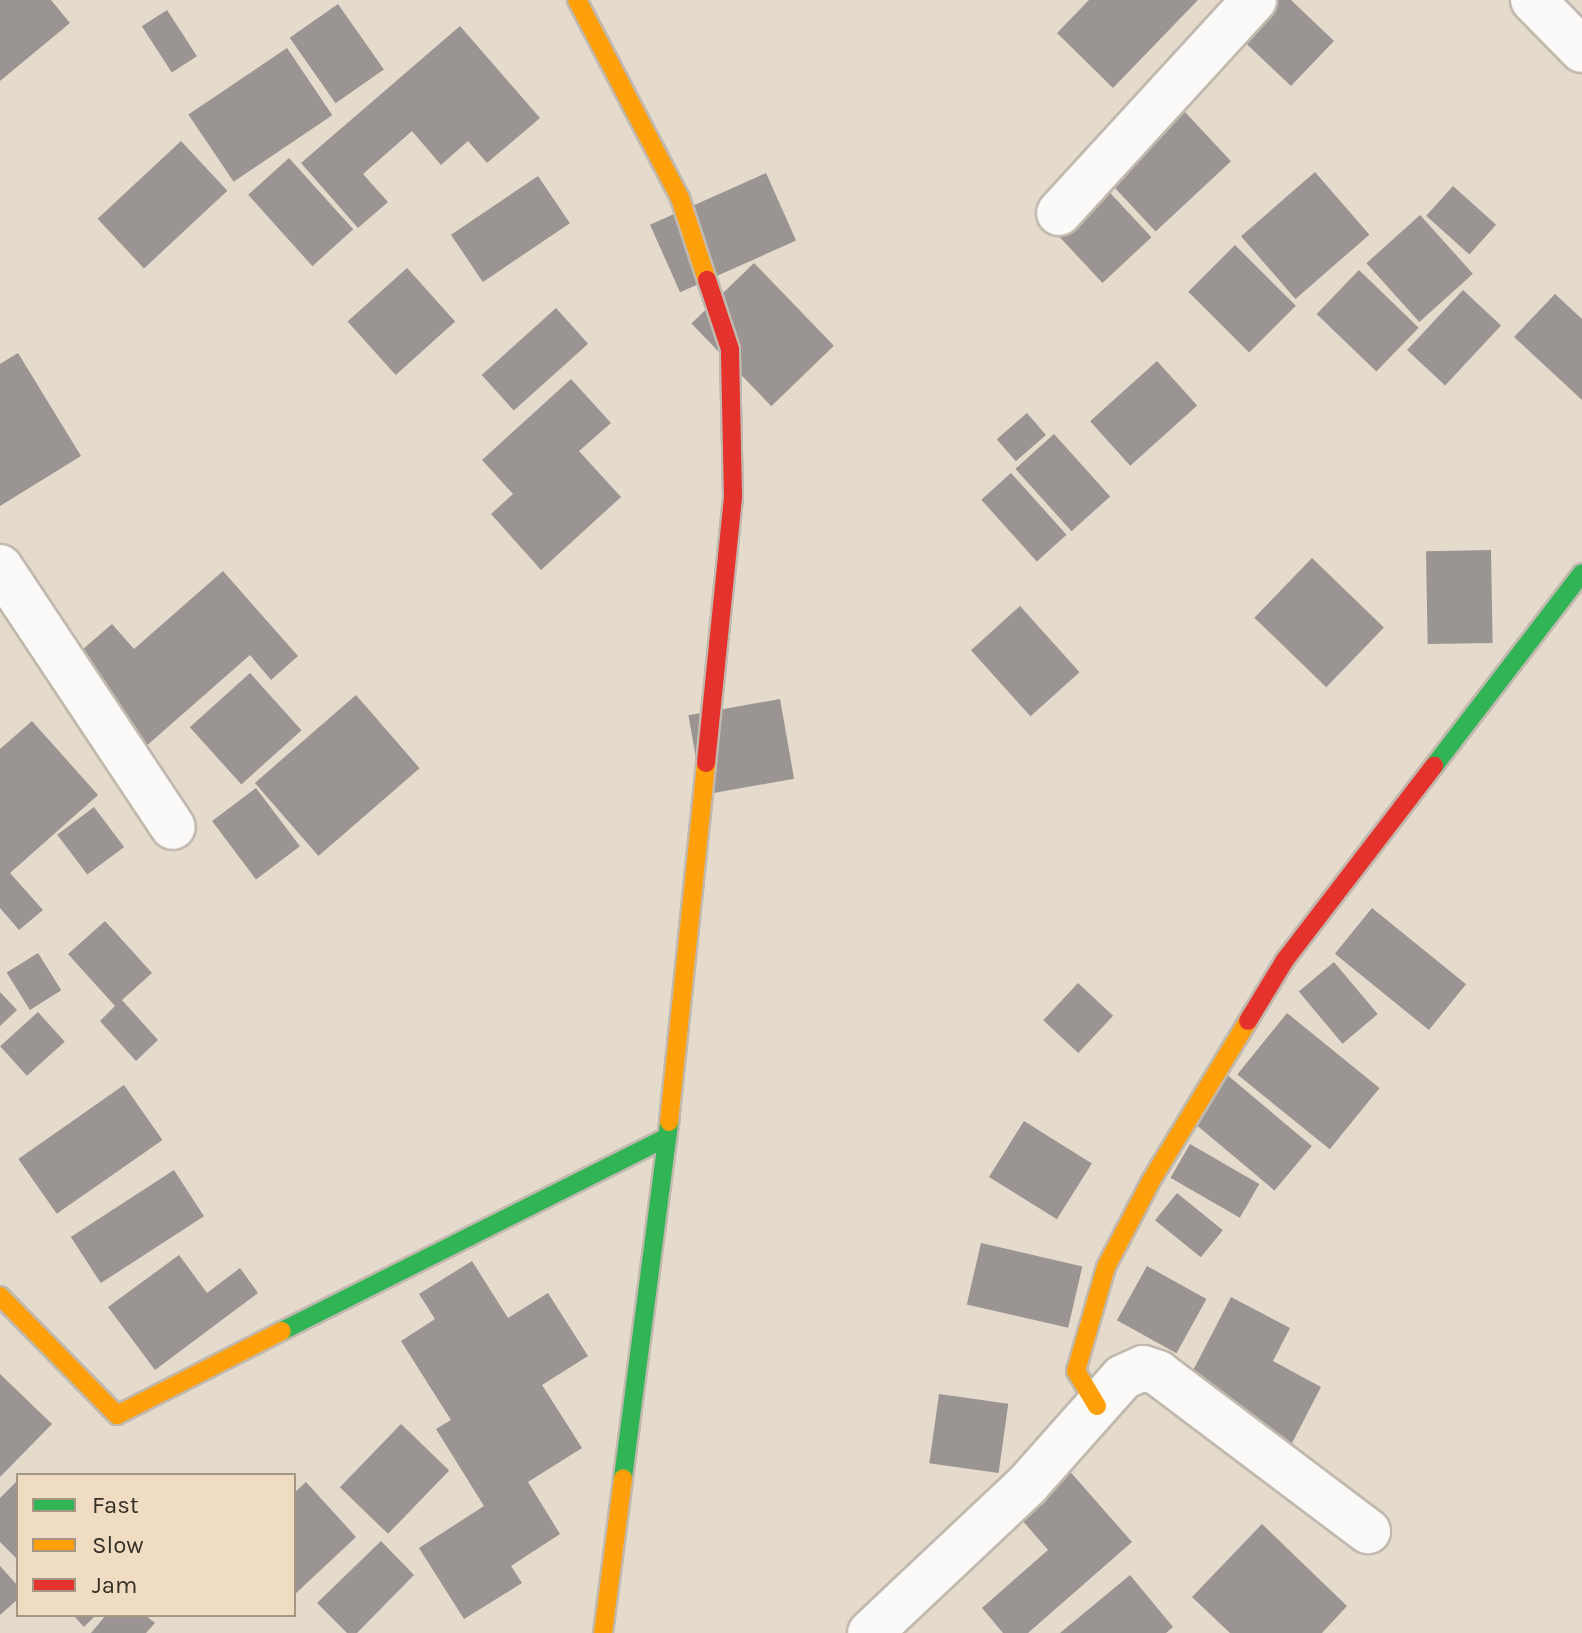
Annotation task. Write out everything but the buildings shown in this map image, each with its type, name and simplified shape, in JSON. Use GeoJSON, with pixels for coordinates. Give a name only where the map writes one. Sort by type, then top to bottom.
{"type":"FeatureCollection","features":[{"type":"Feature","properties":{"kind":"street"},"geometry":{"type":"LineString","coordinates":[[577,0],[680,198],[730,349],[733,497],[667,1137],[603,1633]]}},
{"type":"Feature","properties":{"kind":"street"},"geometry":{"type":"LineString","coordinates":[[1059,213],[1254,0]]}},
{"type":"Feature","properties":{"kind":"street"},"geometry":{"type":"LineString","coordinates":[[1533,0],[1582,50]]}},
{"type":"Feature","properties":{"kind":"street"},"geometry":{"type":"LineString","coordinates":[[0,567],[173,827]]}},
{"type":"Feature","properties":{"kind":"street"},"geometry":{"type":"LineString","coordinates":[[1097,1406],[1076,1371],[1087,1322],[1106,1267],[1152,1179],[1285,960],[1582,573]]}},
{"type":"Feature","properties":{"kind":"street"},"geometry":{"type":"LineString","coordinates":[[0,1296],[117,1415],[667,1137]]}},
{"type":"Feature","properties":{"kind":"street"},"geometry":{"type":"LineString","coordinates":[[870,1633],[1027,1485],[1097,1406],[1133,1371],[1158,1373],[1368,1531]]}},
{"type":"Feature","properties":{"kind":"traffic: fast"},"geometry":{"type":"LineString","coordinates":[[1434,766],[1582,573]]}},
{"type":"Feature","properties":{"kind":"traffic: fast"},"geometry":{"type":"LineString","coordinates":[[623,1478],[669,1122]]}},
{"type":"Feature","properties":{"kind":"traffic: fast"},"geometry":{"type":"LineString","coordinates":[[282,1331],[667,1137]]}},
{"type":"Feature","properties":{"kind":"traffic: slow"},"geometry":{"type":"LineString","coordinates":[[577,0],[680,198],[707,280]]}},
{"type":"Feature","properties":{"kind":"traffic: slow"},"geometry":{"type":"LineString","coordinates":[[669,1122],[706,763]]}},
{"type":"Feature","properties":{"kind":"traffic: slow"},"geometry":{"type":"LineString","coordinates":[[1097,1406],[1076,1371],[1106,1267],[1152,1179],[1248,1021]]}},
{"type":"Feature","properties":{"kind":"traffic: slow"},"geometry":{"type":"LineString","coordinates":[[0,1296],[117,1415],[282,1331]]}},
{"type":"Feature","properties":{"kind":"traffic: slow"},"geometry":{"type":"LineString","coordinates":[[603,1633],[623,1478]]}},
{"type":"Feature","properties":{"kind":"traffic: jam"},"geometry":{"type":"LineString","coordinates":[[706,763],[733,497],[730,349],[707,280]]}},
{"type":"Feature","properties":{"kind":"traffic: jam"},"geometry":{"type":"LineString","coordinates":[[1248,1021],[1285,960],[1434,766]]}}]}
